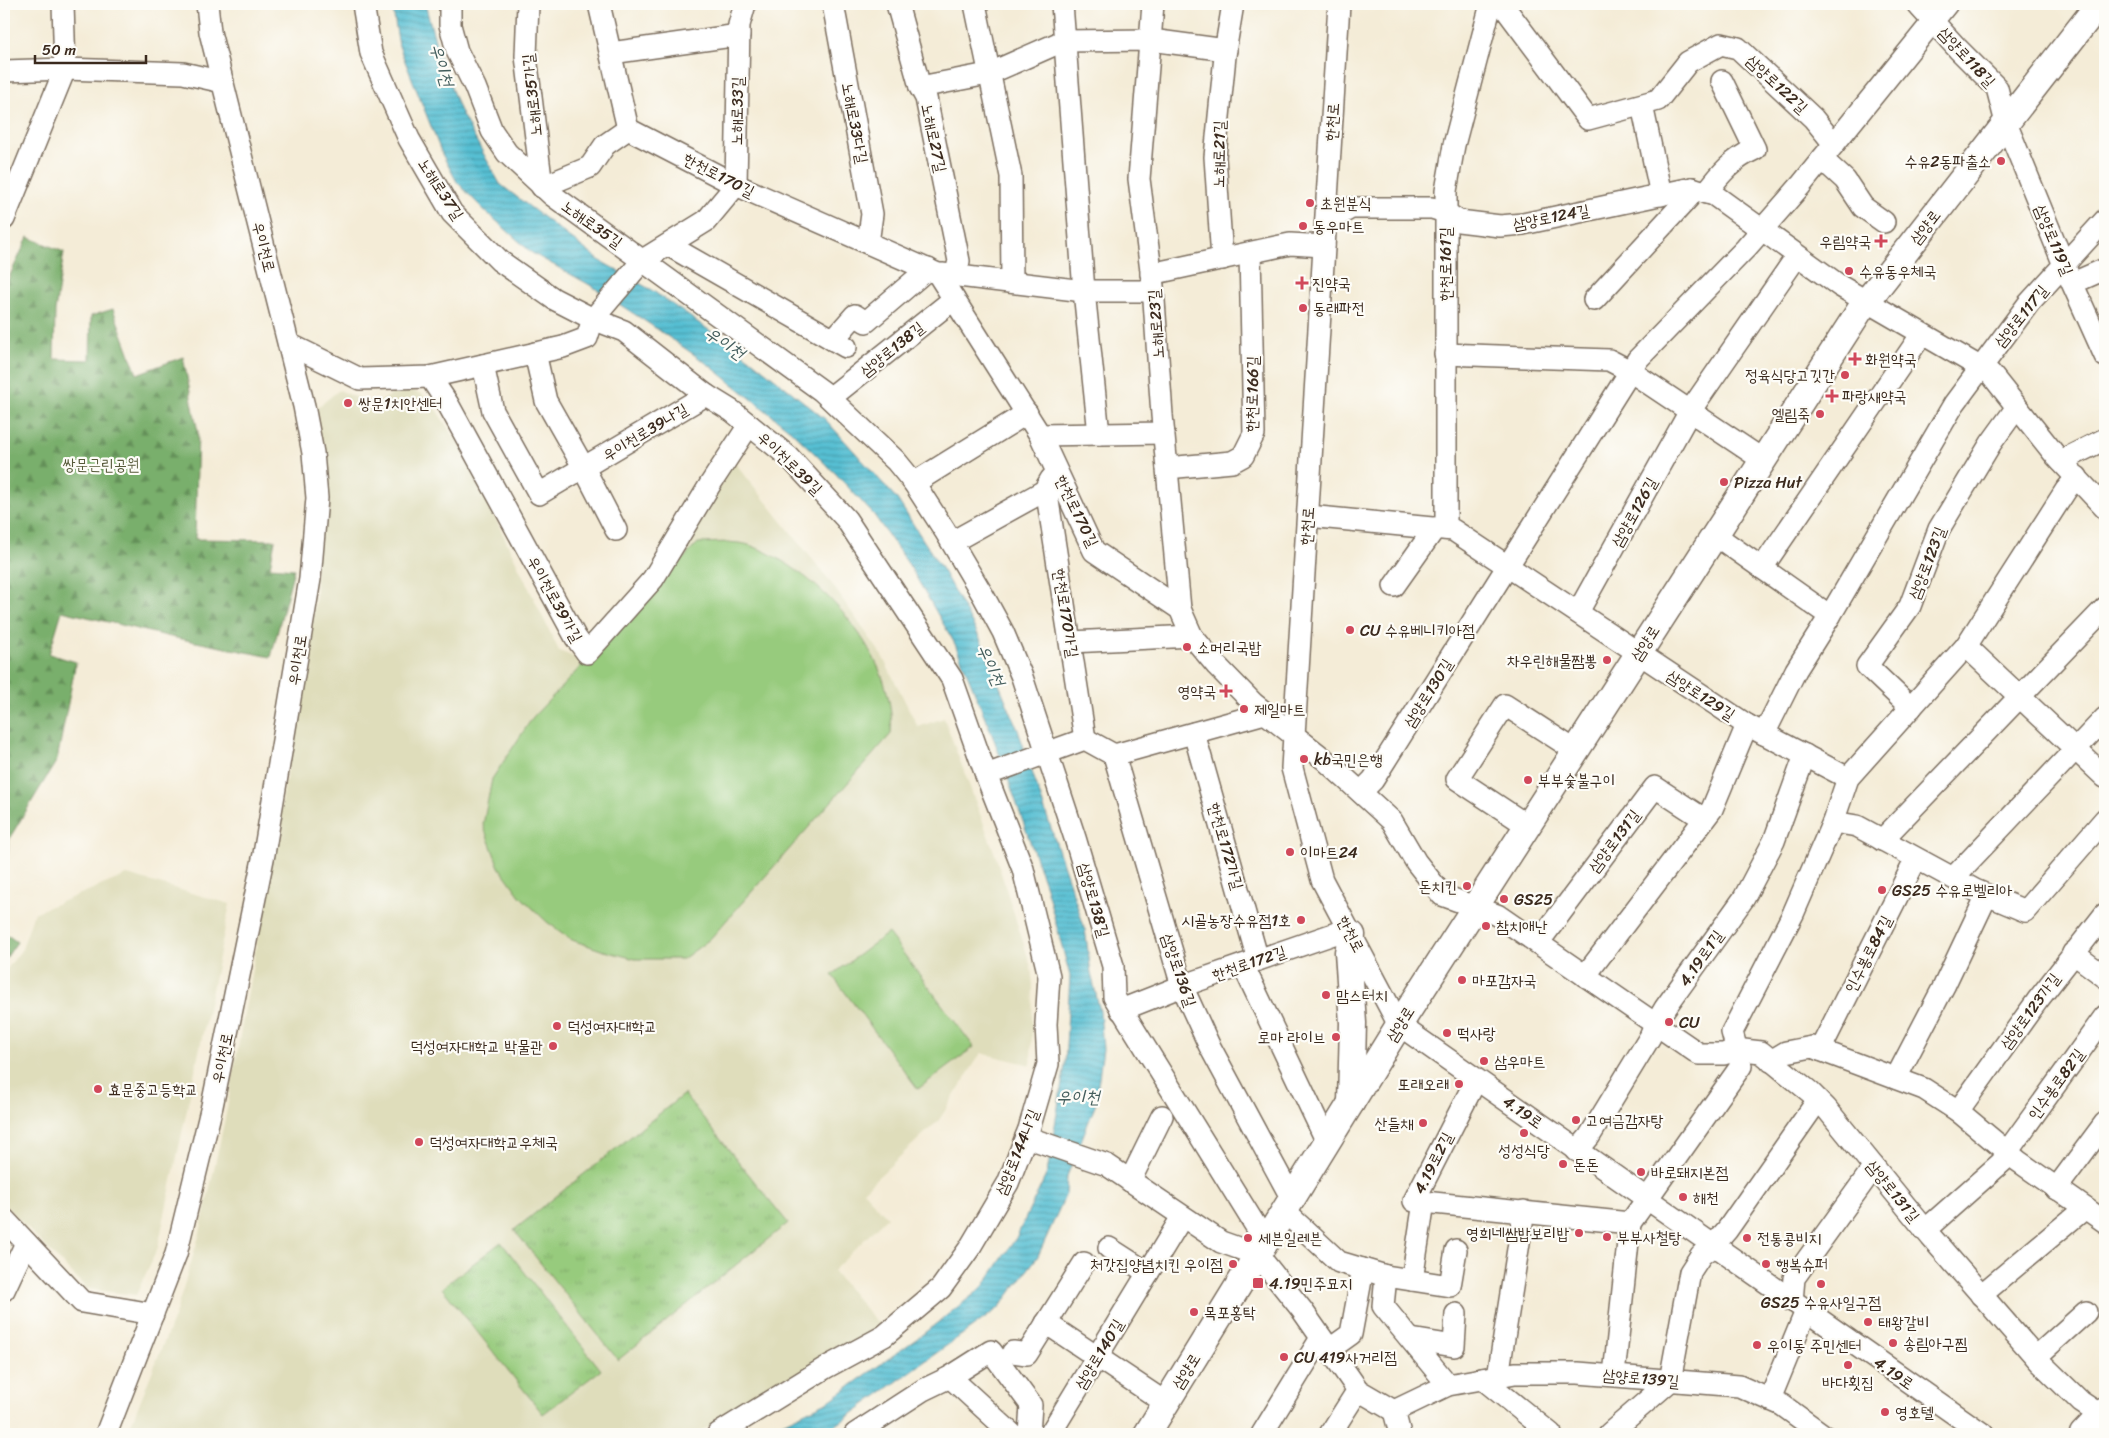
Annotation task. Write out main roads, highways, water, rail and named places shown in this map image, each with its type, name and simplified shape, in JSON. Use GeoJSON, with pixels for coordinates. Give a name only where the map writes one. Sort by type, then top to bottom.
{"type":"FeatureCollection","features":[{"type":"Feature","properties":{"kind":"main road","name":"삼양로"},"geometry":{"type":"LineString","coordinates":[[1147,1434],[1399,1026],[1866,301],[2099,4]]}},
{"type":"Feature","properties":{"kind":"main road"},"geometry":{"type":"LineString","coordinates":[[1350,932],[1348,952],[1353,1023],[1351,1103]]}},
{"type":"Feature","properties":{"kind":"main road"},"geometry":{"type":"LineString","coordinates":[[2082,1434],[2104,1415]]}},
{"type":"Feature","properties":{"kind":"water","name":"우이천"},"geometry":{"type":"Polygon","coordinates":[[[392,4],[425,4],[439,55],[459,109],[500,184],[599,260],[653,291],[749,358],[825,419],[897,499],[943,571],[979,636],[1018,730],[1085,929],[1091,973],[1100,1011],[1103,1049],[1095,1106],[1067,1176],[1066,1194],[1038,1256],[999,1308],[824,1434],[759,1434],[829,1401],[919,1337],[982,1288],[1016,1238],[1047,1173],[1065,1065],[1070,976],[1046,887],[995,742],[955,644],[909,565],[874,515],[836,474],[790,430],[709,365],[590,285],[532,253],[482,208],[457,182],[442,154],[399,46],[392,4]]]}},
{"type":"Feature","properties":{"kind":"place","name":"수유2동파출소"},"geometry":{"type":"Point","coordinates":[2001,161]}},
{"type":"Feature","properties":{"kind":"place","name":"초원분식"},"geometry":{"type":"Point","coordinates":[1310,203]}},
{"type":"Feature","properties":{"kind":"place","name":"동우마트"},"geometry":{"type":"Point","coordinates":[1303,226]}},
{"type":"Feature","properties":{"kind":"place","name":"우림약국"},"geometry":{"type":"Point","coordinates":[1881,241]}},
{"type":"Feature","properties":{"kind":"place","name":"수유동우체국"},"geometry":{"type":"Point","coordinates":[1849,271]}},
{"type":"Feature","properties":{"kind":"place","name":"진약국"},"geometry":{"type":"Point","coordinates":[1302,283]}},
{"type":"Feature","properties":{"kind":"place","name":"동래파전"},"geometry":{"type":"Point","coordinates":[1303,308]}},
{"type":"Feature","properties":{"kind":"place","name":"화원약국"},"geometry":{"type":"Point","coordinates":[1855,359]}},
{"type":"Feature","properties":{"kind":"place","name":"정육식당고깃간"},"geometry":{"type":"Point","coordinates":[1845,375]}},
{"type":"Feature","properties":{"kind":"place","name":"파랑새약국"},"geometry":{"type":"Point","coordinates":[1832,396]}},
{"type":"Feature","properties":{"kind":"place","name":"쌍문1치안센터"},"geometry":{"type":"Point","coordinates":[348,403]}},
{"type":"Feature","properties":{"kind":"place","name":"엘림죽"},"geometry":{"type":"Point","coordinates":[1820,414]}},
{"type":"Feature","properties":{"kind":"place","name":"Pizza Hut"},"geometry":{"type":"Point","coordinates":[1724,482]}},
{"type":"Feature","properties":{"kind":"place","name":"CU 수유베니키아점"},"geometry":{"type":"Point","coordinates":[1350,630]}},
{"type":"Feature","properties":{"kind":"place","name":"소머리국밥"},"geometry":{"type":"Point","coordinates":[1187,647]}},
{"type":"Feature","properties":{"kind":"place","name":"차우린해물짬뽕"},"geometry":{"type":"Point","coordinates":[1607,660]}},
{"type":"Feature","properties":{"kind":"place","name":"영약국"},"geometry":{"type":"Point","coordinates":[1226,691]}},
{"type":"Feature","properties":{"kind":"place","name":"제일마트"},"geometry":{"type":"Point","coordinates":[1244,709]}},
{"type":"Feature","properties":{"kind":"place","name":"kb국민은행"},"geometry":{"type":"Point","coordinates":[1304,759]}},
{"type":"Feature","properties":{"kind":"place","name":"부부숯불구이"},"geometry":{"type":"Point","coordinates":[1528,780]}},
{"type":"Feature","properties":{"kind":"place","name":"이마트24"},"geometry":{"type":"Point","coordinates":[1290,852]}},
{"type":"Feature","properties":{"kind":"place","name":"돈치킨"},"geometry":{"type":"Point","coordinates":[1467,886]}},
{"type":"Feature","properties":{"kind":"place","name":"GS25 수유로벨리아"},"geometry":{"type":"Point","coordinates":[1882,890]}},
{"type":"Feature","properties":{"kind":"place","name":"GS25"},"geometry":{"type":"Point","coordinates":[1504,899]}},
{"type":"Feature","properties":{"kind":"place","name":"시골농장수유점1호"},"geometry":{"type":"Point","coordinates":[1301,920]}},
{"type":"Feature","properties":{"kind":"place","name":"참치애난"},"geometry":{"type":"Point","coordinates":[1486,926]}},
{"type":"Feature","properties":{"kind":"place","name":"마포감자국"},"geometry":{"type":"Point","coordinates":[1462,980]}},
{"type":"Feature","properties":{"kind":"place","name":"맘스터치"},"geometry":{"type":"Point","coordinates":[1326,995]}},
{"type":"Feature","properties":{"kind":"place","name":"CU"},"geometry":{"type":"Point","coordinates":[1669,1022]}},
{"type":"Feature","properties":{"kind":"place","name":"덕성여자대학교"},"geometry":{"type":"Point","coordinates":[557,1026]}},
{"type":"Feature","properties":{"kind":"place","name":"떡사랑"},"geometry":{"type":"Point","coordinates":[1447,1033]}},
{"type":"Feature","properties":{"kind":"place","name":"로마 라이브"},"geometry":{"type":"Point","coordinates":[1336,1037]}},
{"type":"Feature","properties":{"kind":"place","name":"덕성여자대학교 박물관"},"geometry":{"type":"Point","coordinates":[553,1046]}},
{"type":"Feature","properties":{"kind":"place","name":"삼우마트"},"geometry":{"type":"Point","coordinates":[1484,1061]}},
{"type":"Feature","properties":{"kind":"place","name":"또래오래"},"geometry":{"type":"Point","coordinates":[1459,1084]}},
{"type":"Feature","properties":{"kind":"place","name":"효문중고등학교"},"geometry":{"type":"Point","coordinates":[98,1089]}},
{"type":"Feature","properties":{"kind":"place","name":"고여금감자탕"},"geometry":{"type":"Point","coordinates":[1576,1120]}},
{"type":"Feature","properties":{"kind":"place","name":"산들채"},"geometry":{"type":"Point","coordinates":[1423,1123]}},
{"type":"Feature","properties":{"kind":"place","name":"성성식당"},"geometry":{"type":"Point","coordinates":[1524,1133]}},
{"type":"Feature","properties":{"kind":"place","name":"덕성여자대학교우체국"},"geometry":{"type":"Point","coordinates":[419,1142]}},
{"type":"Feature","properties":{"kind":"place","name":"돈돈"},"geometry":{"type":"Point","coordinates":[1563,1164]}},
{"type":"Feature","properties":{"kind":"place","name":"바로돼지본점"},"geometry":{"type":"Point","coordinates":[1641,1172]}},
{"type":"Feature","properties":{"kind":"place","name":"해천"},"geometry":{"type":"Point","coordinates":[1683,1197]}},
{"type":"Feature","properties":{"kind":"place","name":"영희네쌈밥보리밥"},"geometry":{"type":"Point","coordinates":[1579,1233]}},
{"type":"Feature","properties":{"kind":"place","name":"부부사철탕"},"geometry":{"type":"Point","coordinates":[1607,1237]}},
{"type":"Feature","properties":{"kind":"place","name":"세븐일레븐"},"geometry":{"type":"Point","coordinates":[1248,1238]}},
{"type":"Feature","properties":{"kind":"place","name":"전통콩비지"},"geometry":{"type":"Point","coordinates":[1747,1238]}},
{"type":"Feature","properties":{"kind":"place","name":"처갓집양념치킨 우이점"},"geometry":{"type":"Point","coordinates":[1233,1264]}},
{"type":"Feature","properties":{"kind":"place","name":"행복슈퍼"},"geometry":{"type":"Point","coordinates":[1766,1264]}},
{"type":"Feature","properties":{"kind":"place","name":"4.19민주묘지"},"geometry":{"type":"Point","coordinates":[1258,1283]}},
{"type":"Feature","properties":{"kind":"place","name":"GS25 수유사일구점"},"geometry":{"type":"Point","coordinates":[1821,1284]}},
{"type":"Feature","properties":{"kind":"place","name":"목포홍탁"},"geometry":{"type":"Point","coordinates":[1194,1312]}},
{"type":"Feature","properties":{"kind":"place","name":"태왕갈비"},"geometry":{"type":"Point","coordinates":[1868,1322]}},
{"type":"Feature","properties":{"kind":"place","name":"송림아구찜"},"geometry":{"type":"Point","coordinates":[1893,1343]}},
{"type":"Feature","properties":{"kind":"place","name":"우이동 주민센터"},"geometry":{"type":"Point","coordinates":[1757,1345]}},
{"type":"Feature","properties":{"kind":"place","name":"CU 419사거리점"},"geometry":{"type":"Point","coordinates":[1284,1357]}},
{"type":"Feature","properties":{"kind":"place","name":"바다횟집"},"geometry":{"type":"Point","coordinates":[1848,1365]}},
{"type":"Feature","properties":{"kind":"place","name":"영호텔"},"geometry":{"type":"Point","coordinates":[1885,1412]}},
{"type":"Feature","properties":{"kind":"park label","name":"쌍문근린공원"},"geometry":{"type":"Point","coordinates":[101,464]}}]}
